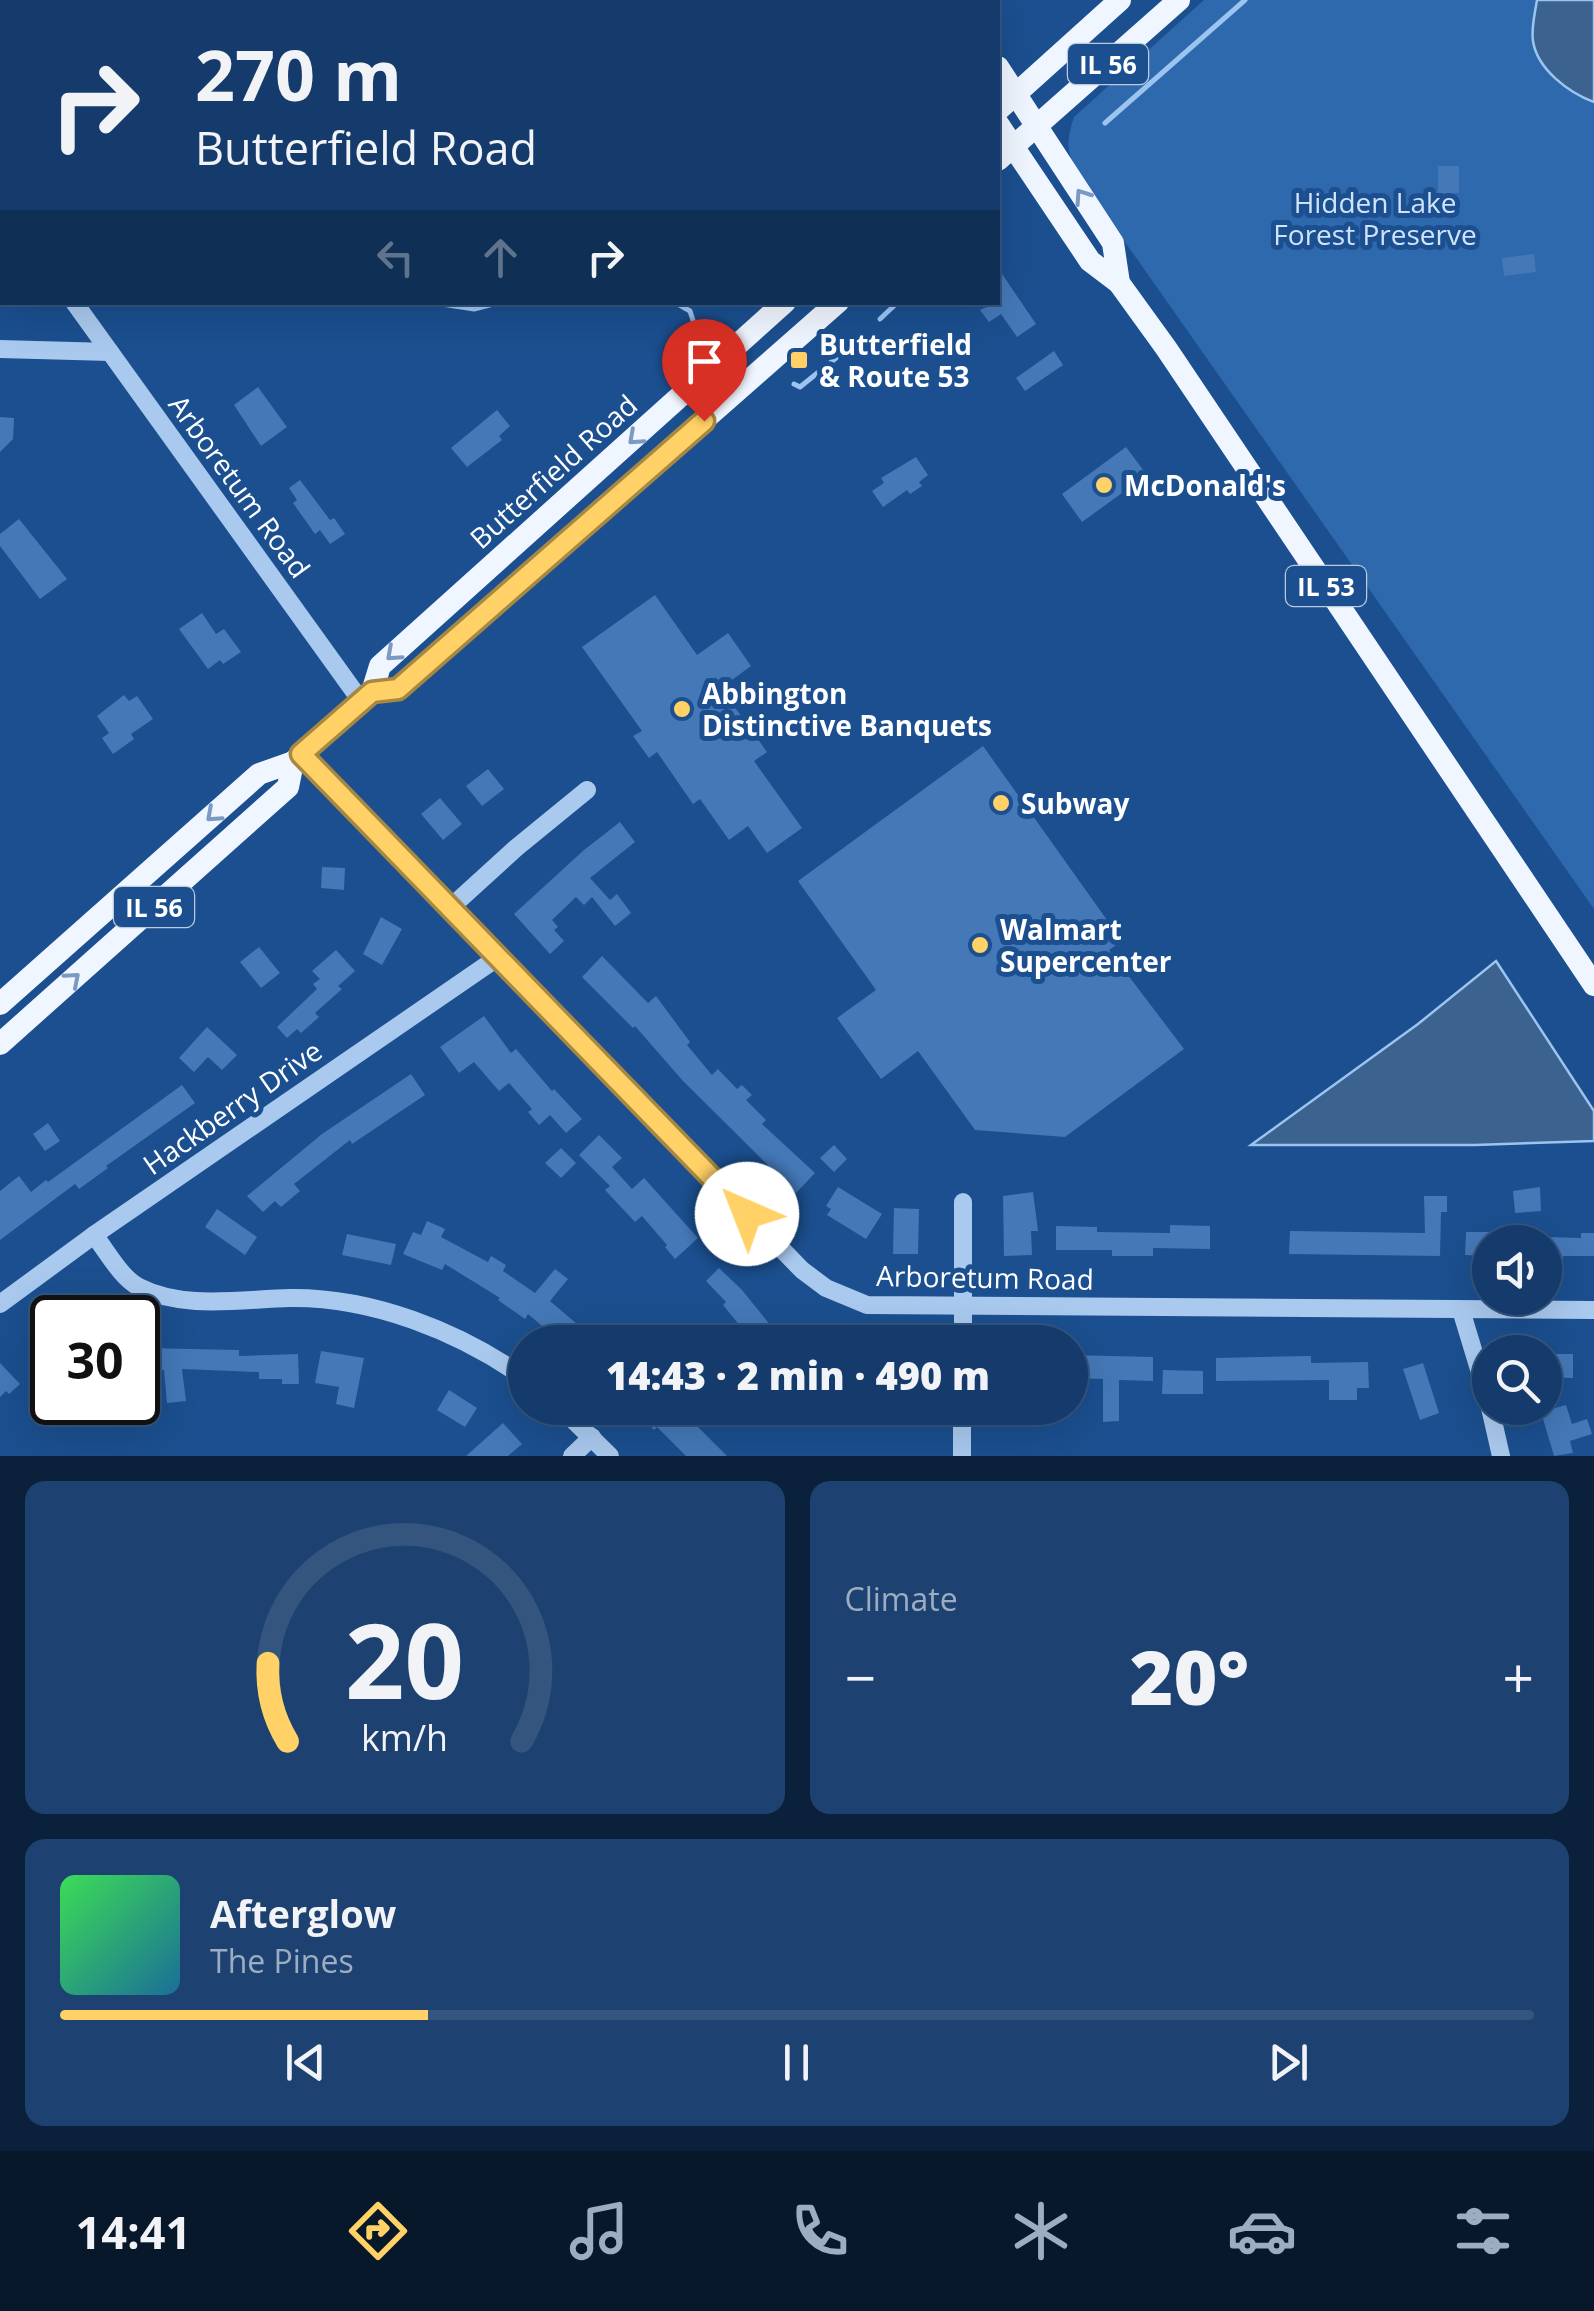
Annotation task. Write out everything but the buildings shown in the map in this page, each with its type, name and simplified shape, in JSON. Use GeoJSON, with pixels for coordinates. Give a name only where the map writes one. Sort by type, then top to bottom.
{"type":"FeatureCollection","features":[{"type":"Feature","properties":{"kind":"main road","name":"IL 56"},"geometry":{"type":"LineString","coordinates":[[1006,102],[1120,0]]}},
{"type":"Feature","properties":{"kind":"main road","name":"IL 56"},"geometry":{"type":"LineString","coordinates":[[1005,154],[1180,0]]}},
{"type":"Feature","properties":{"kind":"main road","name":"IL 53"},"geometry":{"type":"LineString","coordinates":[[1000,76],[1006,102],[1036,127],[1113,243],[1119,284]]}},
{"type":"Feature","properties":{"kind":"main road","name":"IL 53"},"geometry":{"type":"LineString","coordinates":[[1005,154],[1090,261],[1119,284],[1594,985]]}},
{"type":"Feature","properties":{"kind":"main road","name":"Butterfield Road"},"geometry":{"type":"LineString","coordinates":[[0,1004],[259,774],[297,758],[366,696],[380,666],[783,305]]}},
{"type":"Feature","properties":{"kind":"main road","name":"Butterfield Road"},"geometry":{"type":"LineString","coordinates":[[366,696],[398,689],[835,305]]}},
{"type":"Feature","properties":{"kind":"main road","name":"Butterfield Road"},"geometry":{"type":"LineString","coordinates":[[0,1044],[288,787],[297,758]]}},
{"type":"Feature","properties":{"kind":"street","name":"Arboretum Road"},"geometry":{"type":"LineString","coordinates":[[76,305],[366,696]]}},
{"type":"Feature","properties":{"kind":"street"},"geometry":{"type":"LineString","coordinates":[[0,350],[110,352]]}},
{"type":"Feature","properties":{"kind":"street","name":"Arboretum Road"},"geometry":{"type":"LineString","coordinates":[[297,758],[814,1280],[836,1293],[867,1304],[1594,1310]]}},
{"type":"Feature","properties":{"kind":"street"},"geometry":{"type":"LineString","coordinates":[[449,909],[586,790]]}},
{"type":"Feature","properties":{"kind":"street","name":"Hackberry Drive"},"geometry":{"type":"LineString","coordinates":[[0,1304],[497,958]]}},
{"type":"Feature","properties":{"kind":"street"},"geometry":{"type":"LineString","coordinates":[[963,1202],[963,1325]]}},
{"type":"Feature","properties":{"kind":"street"},"geometry":{"type":"LineString","coordinates":[[94,1235],[134,1285],[159,1295],[220,1302],[294,1298],[354,1305],[454,1336],[508,1368]]}},
{"type":"Feature","properties":{"kind":"street"},"geometry":{"type":"LineString","coordinates":[[1461,1310],[1488,1399],[1500,1456]]}},
{"type":"Feature","properties":{"kind":"street"},"geometry":{"type":"LineString","coordinates":[[579,1425],[610,1456]]}},
{"type":"Feature","properties":{"kind":"street"},"geometry":{"type":"LineString","coordinates":[[962,1425],[962,1456]]}},
{"type":"Feature","properties":{"kind":"street"},"geometry":{"type":"LineString","coordinates":[[572,1456],[592,1437]]}},
{"type":"Feature","properties":{"kind":"green space","name":"Hidden Lake Forest Preserve"},"geometry":{"type":"Polygon","coordinates":[[[1204,0],[1594,0],[1594,909],[1072,162],[1069,135],[1074,117],[1204,0]]]}},
{"type":"Feature","properties":{"kind":"shaded area"},"geometry":{"type":"Polygon","coordinates":[[[1537,0],[1594,0],[1594,102],[1574,93],[1541,61],[1533,36],[1537,0]]]}},
{"type":"Feature","properties":{"kind":"shaded area"},"geometry":{"type":"Polygon","coordinates":[[[1496,961],[1594,1111],[1594,1141],[1251,1145],[1418,1024],[1496,961]]]}},
{"type":"Feature","properties":{"kind":"waterway"},"geometry":{"type":"LineString","coordinates":[[1105,123],[1245,0]]}},
{"type":"Feature","properties":{"kind":"waterway"},"geometry":{"type":"LineString","coordinates":[[448,305],[474,309],[489,305]]}},
{"type":"Feature","properties":{"kind":"waterway"},"geometry":{"type":"LineString","coordinates":[[680,305],[690,311],[699,339]]}},
{"type":"Feature","properties":{"kind":"waterway"},"geometry":{"type":"LineString","coordinates":[[880,319],[895,305]]}},
{"type":"Feature","properties":{"kind":"waterway"},"geometry":{"type":"LineString","coordinates":[[794,384],[800,387],[836,358]]}},
{"type":"Feature","properties":{"kind":"place","name":"Butterfield & Route 53"},"geometry":{"type":"Point","coordinates":[799,360]}},
{"type":"Feature","properties":{"kind":"place","name":"McDonald's"},"geometry":{"type":"Point","coordinates":[1104,485]}},
{"type":"Feature","properties":{"kind":"place","name":"Abbington Distinctive Banquets"},"geometry":{"type":"Point","coordinates":[682,709]}},
{"type":"Feature","properties":{"kind":"place","name":"Subway"},"geometry":{"type":"Point","coordinates":[1001,803]}},
{"type":"Feature","properties":{"kind":"place","name":"Walmart Supercenter"},"geometry":{"type":"Point","coordinates":[980,945]}},
{"type":"Feature","properties":{"kind":"route"},"geometry":{"type":"LineString","coordinates":[[704,421],[398,689],[372,692],[301,754],[747,1214]]}}]}
